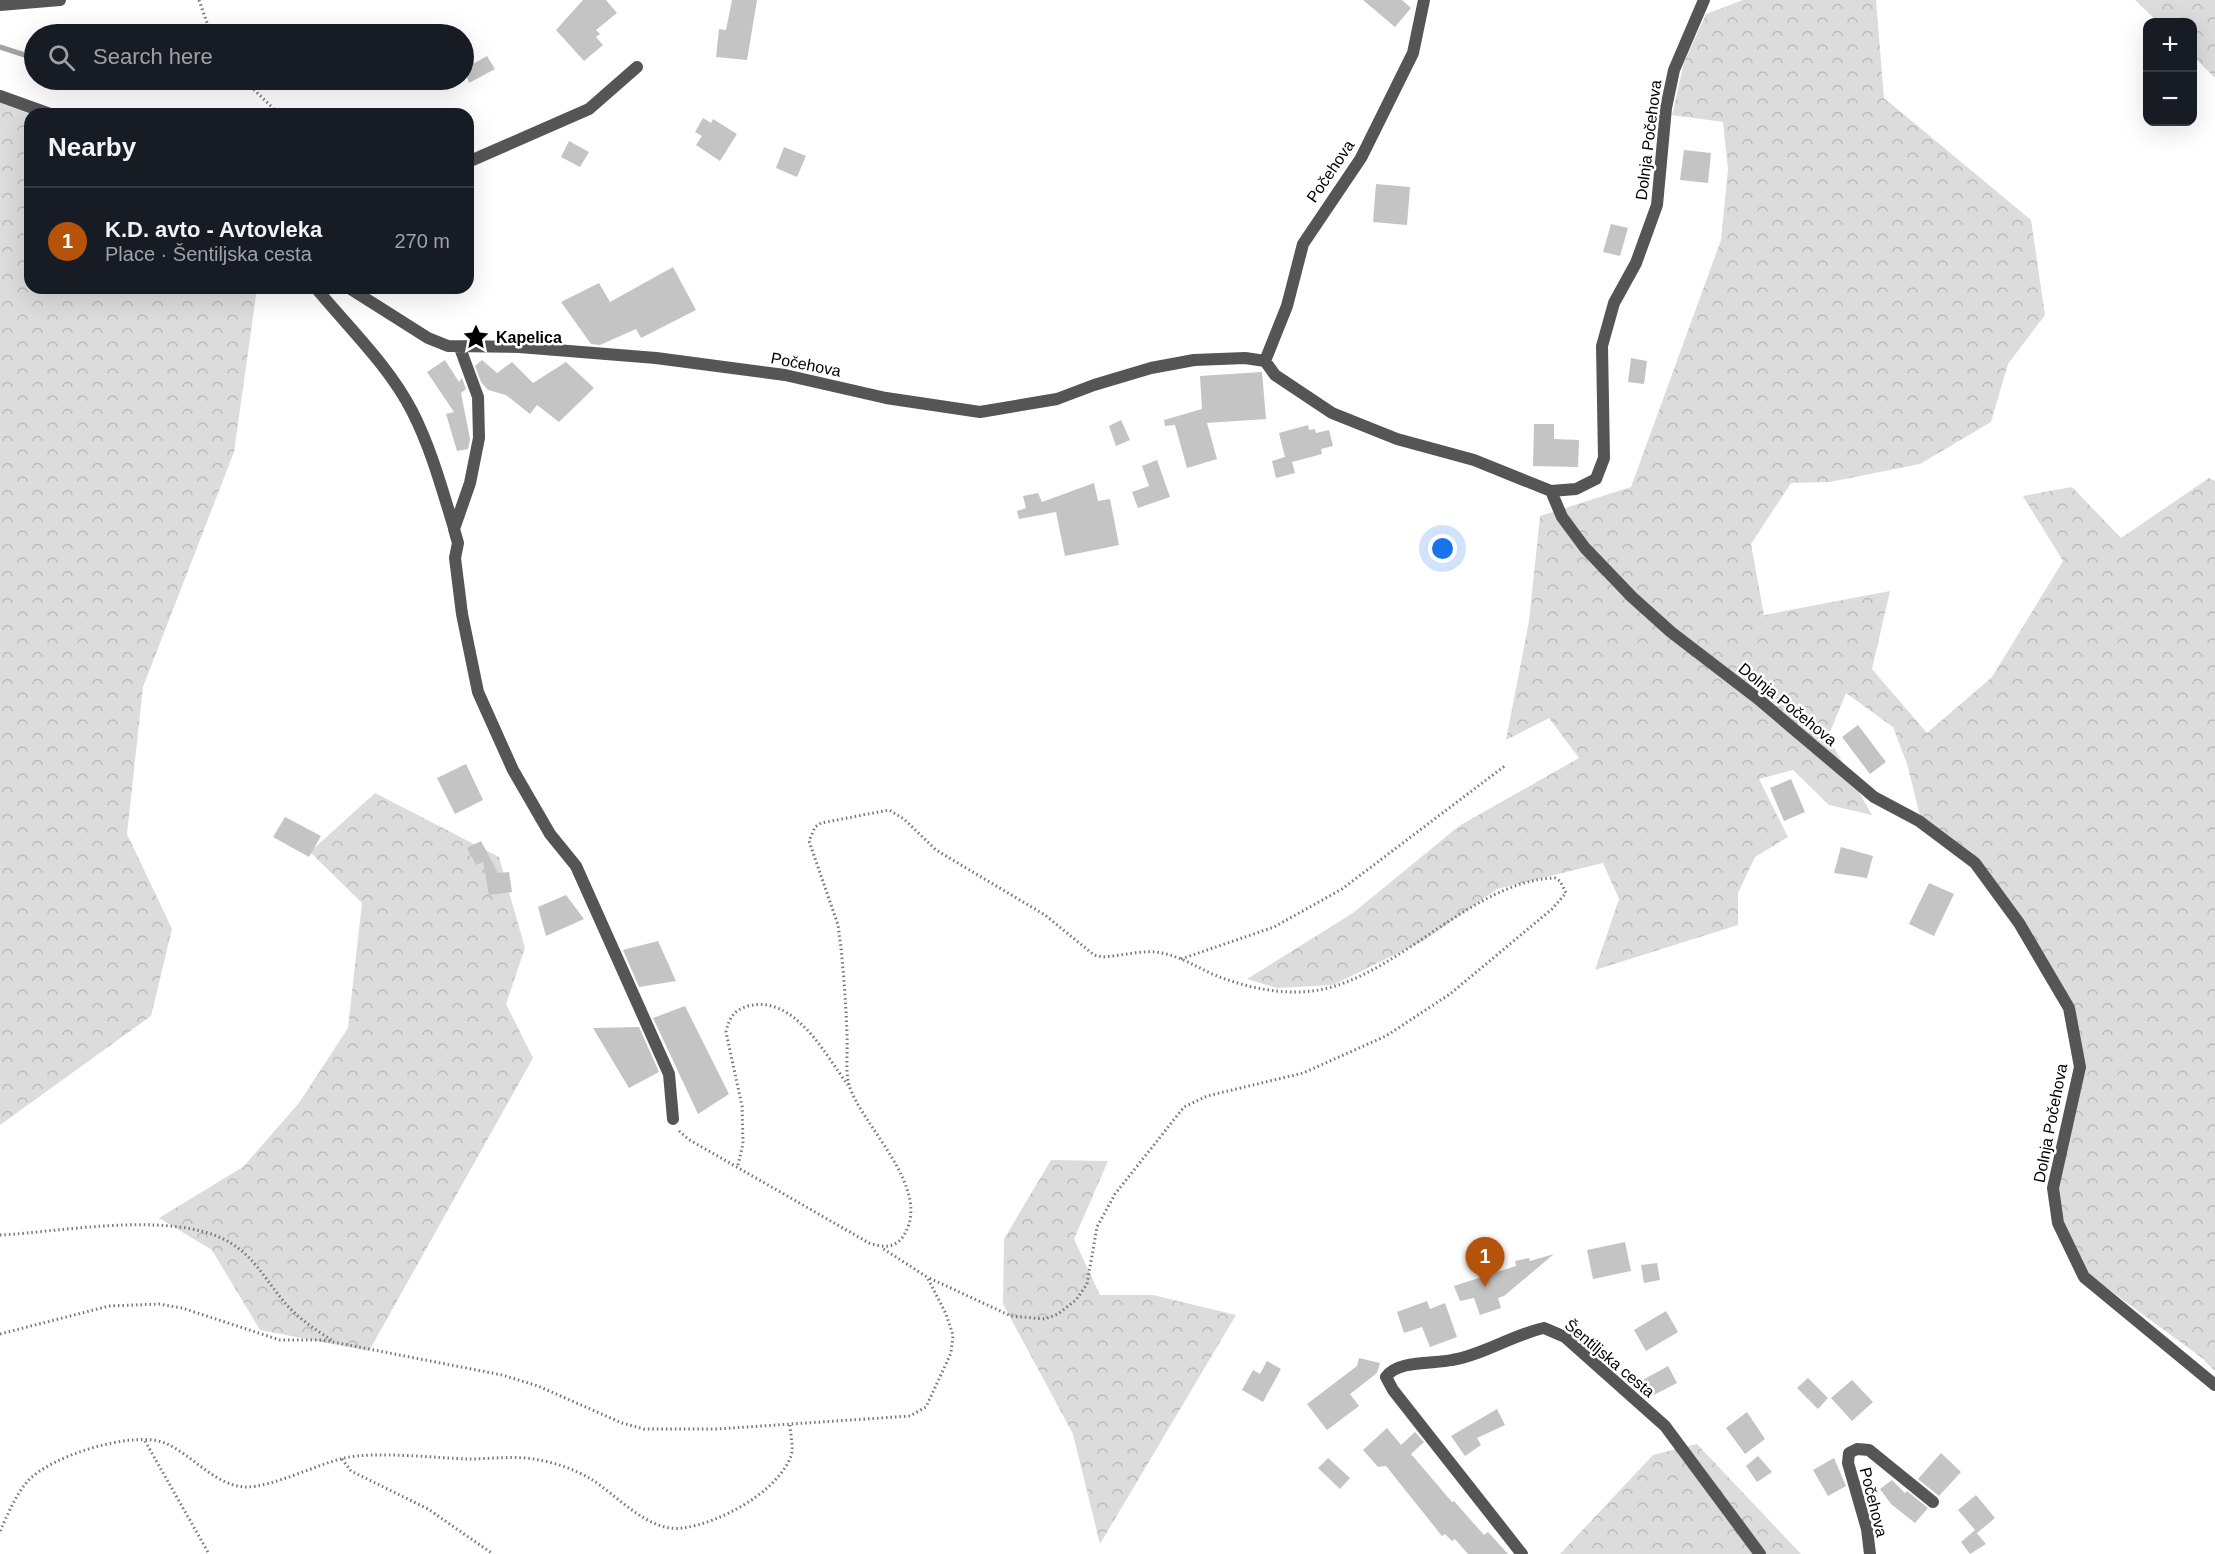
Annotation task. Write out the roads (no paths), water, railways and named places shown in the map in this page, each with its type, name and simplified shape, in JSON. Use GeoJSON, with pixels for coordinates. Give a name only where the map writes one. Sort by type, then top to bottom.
{"type":"FeatureCollection","features":[{"type":"Feature","properties":{"kind":"street"},"geometry":{"type":"LineString","coordinates":[[0,5],[60,0]]}},
{"type":"Feature","properties":{"kind":"street","name":"Počehova"},"geometry":{"type":"LineString","coordinates":[[358,294],[428,338],[460,348],[519,347],[656,358],[785,375],[886,398],[980,412],[1057,399],[1094,385],[1162,366],[1228,358],[1265,361],[1287,306],[1303,244],[1361,158],[1413,53],[1424,0]]}},
{"type":"Feature","properties":{"kind":"street","name":"Dolnja Počehova"},"geometry":{"type":"LineString","coordinates":[[1704,0],[1674,70],[1666,108],[1657,205],[1635,263],[1614,303],[1602,346],[1604,458],[1596,479],[1576,489],[1551,492],[1562,517],[1586,548],[1632,597],[1671,632],[1757,698],[1874,797],[1919,821],[1975,863],[2013,914],[2069,1008],[2080,1067],[2053,1188],[2058,1223],[2084,1277],[2215,1385]]}},
{"type":"Feature","properties":{"kind":"street"},"geometry":{"type":"LineString","coordinates":[[474,159],[589,109],[637,67]]}},
{"type":"Feature","properties":{"kind":"street"},"geometry":{"type":"LineString","coordinates":[[0,96],[33,108]]}},
{"type":"Feature","properties":{"kind":"street"},"geometry":{"type":"LineString","coordinates":[[321,294],[394,383],[412,411],[437,472],[458,543],[455,558],[462,614],[478,692],[513,771],[550,834],[576,866],[669,1074],[673,1119]]}},
{"type":"Feature","properties":{"kind":"street"},"geometry":{"type":"LineString","coordinates":[[454,529],[470,483],[479,438],[478,397],[460,348]]}},
{"type":"Feature","properties":{"kind":"street"},"geometry":{"type":"LineString","coordinates":[[1265,361],[1275,375],[1332,413],[1397,439],[1474,460],[1551,492]]}},
{"type":"Feature","properties":{"kind":"street","name":"Šentiljska cesta"},"geometry":{"type":"LineString","coordinates":[[1521,1554],[1406,1408],[1386,1377],[1400,1367],[1455,1360],[1544,1328],[1565,1337],[1665,1426],[1760,1554]]}},
{"type":"Feature","properties":{"kind":"street","name":"Počehova"},"geometry":{"type":"LineString","coordinates":[[1870,1554],[1867,1529],[1848,1463],[1849,1453],[1857,1449],[1869,1450],[1934,1503]]}},
{"type":"Feature","properties":{"kind":"waterway"},"geometry":{"type":"LineString","coordinates":[[0,47],[24,55]]}},
{"type":"Feature","properties":{"kind":"place","name":"Kapelica"},"geometry":{"type":"Point","coordinates":[476,337]}},
{"type":"Feature","properties":{"kind":"place","name":"K.D. avto - Avtovleka"},"geometry":{"type":"Point","coordinates":[1485,1287]}}]}
